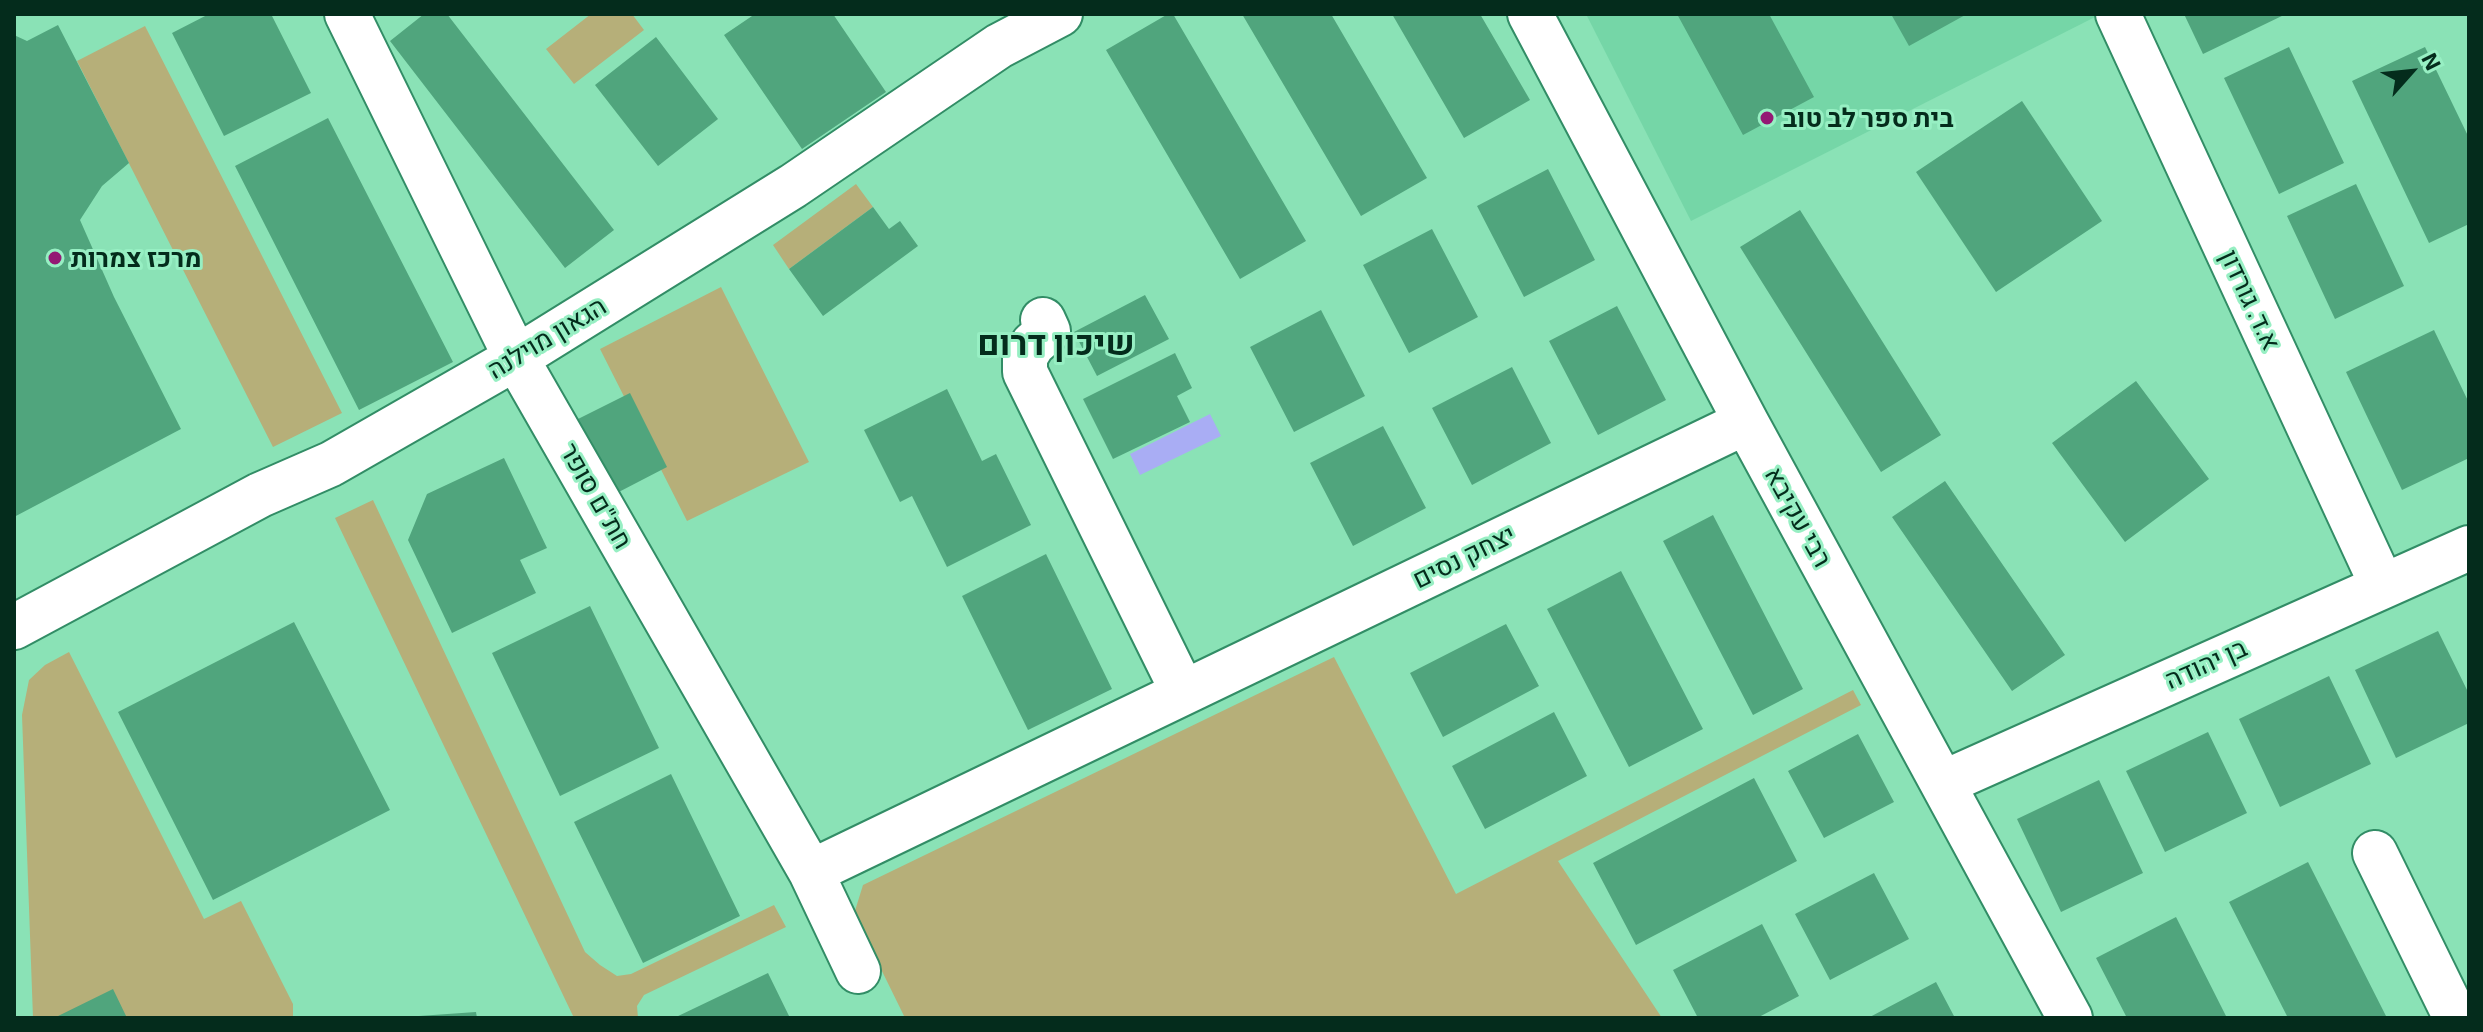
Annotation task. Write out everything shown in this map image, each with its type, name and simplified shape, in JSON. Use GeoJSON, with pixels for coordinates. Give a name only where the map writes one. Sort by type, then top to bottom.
{"type":"FeatureCollection","features":[{"type":"Feature","properties":{"kind":"street","name":"חת\"ם סופר"},"geometry":{"type":"LineString","coordinates":[[347,14],[516,358],[811,872],[858,971]]}},
{"type":"Feature","properties":{"kind":"street","name":"הגאון מוילנה"},"geometry":{"type":"LineString","coordinates":[[14,627],[260,495],[331,464],[516,358],[793,186],[999,46],[1060,14]]}},
{"type":"Feature","properties":{"kind":"street","name":"רבי עקיבא"},"geometry":{"type":"LineString","coordinates":[[1530,14],[1746,422],[2070,1018]]}},
{"type":"Feature","properties":{"kind":"street","name":"א.ד. גורדון"},"geometry":{"type":"LineString","coordinates":[[2118,14],[2382,585]]}},
{"type":"Feature","properties":{"kind":"street"},"geometry":{"type":"LineString","coordinates":[[1043,320],[1048,331],[1033,344],[1025,357],[1025,372],[1183,692]]}},
{"type":"Feature","properties":{"kind":"street","name":"יצחק נסים"},"geometry":{"type":"LineString","coordinates":[[811,872],[1746,422]]}},
{"type":"Feature","properties":{"kind":"street","name":"בן יהודה"},"geometry":{"type":"LineString","coordinates":[[1943,783],[2469,548]]}},
{"type":"Feature","properties":{"kind":"street"},"geometry":{"type":"LineString","coordinates":[[2375,853],[2456,1018]]}},
{"type":"Feature","properties":{"kind":"shaded area"},"geometry":{"type":"Polygon","coordinates":[[[591,14],[632,14],[644,30],[574,84],[546,49],[591,14]]]}},
{"type":"Feature","properties":{"kind":"shaded area","name":"בית ספר לב טוב"},"geometry":{"type":"Polygon","coordinates":[[[1586,14],[2098,14],[2099,15],[1691,221],[1586,14]]]}},
{"type":"Feature","properties":{"kind":"shaded area"},"geometry":{"type":"Polygon","coordinates":[[[145,26],[342,413],[273,447],[77,61],[145,26]]]}},
{"type":"Feature","properties":{"kind":"shaded area"},"geometry":{"type":"Polygon","coordinates":[[[856,184],[873,207],[789,269],[773,245],[856,184]]]}},
{"type":"Feature","properties":{"kind":"shaded area"},"geometry":{"type":"Polygon","coordinates":[[[721,287],[809,462],[687,521],[600,349],[721,287]]]}},
{"type":"Feature","properties":{"kind":"shaded area"},"geometry":{"type":"Polygon","coordinates":[[[373,500],[585,952],[617,976],[631,974],[774,905],[786,927],[644,995],[637,1006],[638,1018],[574,1018],[335,518],[373,500]]]}},
{"type":"Feature","properties":{"kind":"shaded area"},"geometry":{"type":"Polygon","coordinates":[[[69,652],[204,919],[241,901],[293,1004],[293,1018],[33,1018],[22,715],[29,680],[45,665],[69,652]]]}},
{"type":"Feature","properties":{"kind":"shaded area"},"geometry":{"type":"Polygon","coordinates":[[[1334,657],[1456,894],[1853,690],[1861,705],[1558,861],[1662,1018],[905,1018],[854,914],[863,885],[1334,657]]]}},
{"type":"Feature","properties":{"kind":"water"},"geometry":{"type":"Polygon","coordinates":[[[1210,414],[1221,436],[1140,475],[1130,454],[1210,414]]]}},
{"type":"Feature","properties":{"kind":"building"},"geometry":{"type":"Polygon","coordinates":[[[209,14],[271,14],[311,93],[224,136],[172,33],[209,14]]]}},
{"type":"Feature","properties":{"kind":"building"},"geometry":{"type":"Polygon","coordinates":[[[424,14],[447,14],[614,230],[565,268],[390,41],[424,14]]]}},
{"type":"Feature","properties":{"kind":"building"},"geometry":{"type":"Polygon","coordinates":[[[755,14],[833,14],[886,92],[802,149],[724,35],[755,14]]]}},
{"type":"Feature","properties":{"kind":"building"},"geometry":{"type":"Polygon","coordinates":[[[1173,14],[1306,241],[1240,279],[1106,50],[1173,14]]]}},
{"type":"Feature","properties":{"kind":"building"},"geometry":{"type":"Polygon","coordinates":[[[1242,14],[1331,14],[1427,178],[1361,216],[1242,14]]]}},
{"type":"Feature","properties":{"kind":"building"},"geometry":{"type":"Polygon","coordinates":[[[1392,14],[1480,14],[1530,100],[1464,138],[1392,14]]]}},
{"type":"Feature","properties":{"kind":"building"},"geometry":{"type":"Polygon","coordinates":[[[1677,14],[1769,14],[1814,97],[1743,135],[1677,14]]]}},
{"type":"Feature","properties":{"kind":"building"},"geometry":{"type":"Polygon","coordinates":[[[1891,14],[1967,14],[1909,46],[1891,14]]]}},
{"type":"Feature","properties":{"kind":"building"},"geometry":{"type":"Polygon","coordinates":[[[2184,14],[2286,14],[2203,54],[2184,14]]]}},
{"type":"Feature","properties":{"kind":"building","name":"מרכז צמרות"},"geometry":{"type":"Polygon","coordinates":[[[58,25],[129,163],[102,186],[80,220],[114,297],[181,429],[14,517],[14,35],[27,41],[58,25]]]}},
{"type":"Feature","properties":{"kind":"building"},"geometry":{"type":"Polygon","coordinates":[[[656,37],[718,119],[658,166],[595,85],[656,37]]]}},
{"type":"Feature","properties":{"kind":"building"},"geometry":{"type":"Polygon","coordinates":[[[2289,47],[2344,163],[2279,194],[2224,78],[2289,47]]]}},
{"type":"Feature","properties":{"kind":"building"},"geometry":{"type":"Polygon","coordinates":[[[2425,47],[2469,138],[2469,224],[2429,243],[2352,81],[2425,47]]]}},
{"type":"Feature","properties":{"kind":"building"},"geometry":{"type":"Polygon","coordinates":[[[2022,101],[2102,221],[1996,292],[1916,172],[2022,101]]]}},
{"type":"Feature","properties":{"kind":"building"},"geometry":{"type":"Polygon","coordinates":[[[328,118],[453,362],[359,410],[235,166],[328,118]]]}},
{"type":"Feature","properties":{"kind":"building"},"geometry":{"type":"Polygon","coordinates":[[[1548,169],[1595,260],[1524,297],[1477,206],[1548,169]]]}},
{"type":"Feature","properties":{"kind":"building"},"geometry":{"type":"Polygon","coordinates":[[[2356,184],[2404,286],[2335,319],[2287,216],[2356,184]]]}},
{"type":"Feature","properties":{"kind":"building"},"geometry":{"type":"Polygon","coordinates":[[[873,207],[889,229],[900,221],[918,246],[823,316],[789,269],[873,207]]]}},
{"type":"Feature","properties":{"kind":"building"},"geometry":{"type":"Polygon","coordinates":[[[1800,210],[1941,435],[1881,472],[1740,247],[1800,210]]]}},
{"type":"Feature","properties":{"kind":"building"},"geometry":{"type":"Polygon","coordinates":[[[1432,229],[1478,317],[1409,353],[1363,265],[1432,229]]]}},
{"type":"Feature","properties":{"kind":"building"},"geometry":{"type":"Polygon","coordinates":[[[1145,295],[1169,339],[1097,376],[1074,332],[1145,295]]]}},
{"type":"Feature","properties":{"kind":"building"},"geometry":{"type":"Polygon","coordinates":[[[1617,306],[1666,400],[1598,435],[1549,341],[1617,306]]]}},
{"type":"Feature","properties":{"kind":"building"},"geometry":{"type":"Polygon","coordinates":[[[1321,310],[1365,396],[1294,432],[1250,347],[1321,310]]]}},
{"type":"Feature","properties":{"kind":"building"},"geometry":{"type":"Polygon","coordinates":[[[2434,330],[2469,403],[2469,458],[2402,490],[2346,372],[2434,330]]]}},
{"type":"Feature","properties":{"kind":"building"},"geometry":{"type":"Polygon","coordinates":[[[1175,353],[1192,388],[1177,396],[1190,422],[1113,459],[1083,399],[1175,353]]]}},
{"type":"Feature","properties":{"kind":"building"},"geometry":{"type":"Polygon","coordinates":[[[1512,367],[1551,443],[1472,485],[1432,408],[1512,367]]]}},
{"type":"Feature","properties":{"kind":"building"},"geometry":{"type":"Polygon","coordinates":[[[2136,381],[2209,479],[2125,542],[2052,443],[2136,381]]]}},
{"type":"Feature","properties":{"kind":"building"},"geometry":{"type":"Polygon","coordinates":[[[947,389],[982,461],[996,454],[1031,525],[947,567],[912,496],[900,502],[864,430],[947,389]]]}},
{"type":"Feature","properties":{"kind":"building"},"geometry":{"type":"Polygon","coordinates":[[[630,393],[667,467],[613,495],[576,420],[630,393]]]}},
{"type":"Feature","properties":{"kind":"building"},"geometry":{"type":"Polygon","coordinates":[[[1383,426],[1426,508],[1353,546],[1310,463],[1383,426]]]}},
{"type":"Feature","properties":{"kind":"building"},"geometry":{"type":"Polygon","coordinates":[[[504,458],[547,548],[520,560],[536,593],[452,633],[408,540],[427,494],[504,458]]]}},
{"type":"Feature","properties":{"kind":"building"},"geometry":{"type":"Polygon","coordinates":[[[1945,481],[2065,655],[2012,691],[1892,517],[1945,481]]]}},
{"type":"Feature","properties":{"kind":"building"},"geometry":{"type":"Polygon","coordinates":[[[1713,515],[1803,689],[1753,715],[1663,541],[1713,515]]]}},
{"type":"Feature","properties":{"kind":"building"},"geometry":{"type":"Polygon","coordinates":[[[1046,554],[1112,689],[1028,730],[962,596],[1046,554]]]}},
{"type":"Feature","properties":{"kind":"building"},"geometry":{"type":"Polygon","coordinates":[[[1621,571],[1703,729],[1629,767],[1547,609],[1621,571]]]}},
{"type":"Feature","properties":{"kind":"building"},"geometry":{"type":"Polygon","coordinates":[[[590,606],[659,748],[560,796],[492,653],[590,606]]]}},
{"type":"Feature","properties":{"kind":"building"},"geometry":{"type":"Polygon","coordinates":[[[294,622],[390,810],[213,900],[118,712],[294,622]]]}},
{"type":"Feature","properties":{"kind":"building"},"geometry":{"type":"Polygon","coordinates":[[[1506,624],[1539,686],[1443,737],[1410,673],[1506,624]]]}},
{"type":"Feature","properties":{"kind":"building"},"geometry":{"type":"Polygon","coordinates":[[[2438,631],[2469,694],[2469,723],[2396,758],[2355,670],[2438,631]]]}},
{"type":"Feature","properties":{"kind":"building"},"geometry":{"type":"Polygon","coordinates":[[[2329,676],[2371,764],[2280,807],[2239,719],[2329,676]]]}},
{"type":"Feature","properties":{"kind":"building"},"geometry":{"type":"Polygon","coordinates":[[[1554,712],[1587,776],[1485,829],[1452,766],[1554,712]]]}},
{"type":"Feature","properties":{"kind":"building"},"geometry":{"type":"Polygon","coordinates":[[[2208,732],[2247,813],[2165,852],[2126,771],[2208,732]]]}},
{"type":"Feature","properties":{"kind":"building"},"geometry":{"type":"Polygon","coordinates":[[[1858,734],[1894,802],[1824,838],[1788,771],[1858,734]]]}},
{"type":"Feature","properties":{"kind":"building"},"geometry":{"type":"Polygon","coordinates":[[[671,774],[740,916],[643,963],[574,822],[671,774]]]}},
{"type":"Feature","properties":{"kind":"building"},"geometry":{"type":"Polygon","coordinates":[[[1754,778],[1797,861],[1636,945],[1593,863],[1754,778]]]}},
{"type":"Feature","properties":{"kind":"building"},"geometry":{"type":"Polygon","coordinates":[[[2099,780],[2143,873],[2061,912],[2017,819],[2099,780]]]}},
{"type":"Feature","properties":{"kind":"building"},"geometry":{"type":"Polygon","coordinates":[[[2308,862],[2387,1018],[2288,1018],[2229,902],[2308,862]]]}},
{"type":"Feature","properties":{"kind":"building"},"geometry":{"type":"Polygon","coordinates":[[[1874,873],[1909,939],[1830,980],[1795,914],[1874,873]]]}},
{"type":"Feature","properties":{"kind":"building"},"geometry":{"type":"Polygon","coordinates":[[[2176,917],[2227,1018],[2127,1018],[2096,958],[2176,917]]]}},
{"type":"Feature","properties":{"kind":"building"},"geometry":{"type":"Polygon","coordinates":[[[1762,924],[1799,996],[1757,1018],[1698,1018],[1673,970],[1762,924]]]}},
{"type":"Feature","properties":{"kind":"building"},"geometry":{"type":"Polygon","coordinates":[[[768,973],[790,1018],[674,1018],[768,973]]]}},
{"type":"Feature","properties":{"kind":"building"},"geometry":{"type":"Polygon","coordinates":[[[1936,982],[1955,1018],[1868,1018],[1936,982]]]}},
{"type":"Feature","properties":{"kind":"building"},"geometry":{"type":"Polygon","coordinates":[[[113,989],[127,1018],[54,1018],[113,989]]]}},
{"type":"Feature","properties":{"kind":"building"},"geometry":{"type":"Polygon","coordinates":[[[476,1012],[477,1018],[419,1018],[419,1016],[476,1012]]]}},
{"type":"Feature","properties":{"kind":"place","name":"בית ספר לב טוב"},"geometry":{"type":"Point","coordinates":[1767,118]}},
{"type":"Feature","properties":{"kind":"place","name":"מרכז צמרות"},"geometry":{"type":"Point","coordinates":[55,258]}},
{"type":"Feature","properties":{"kind":"district","name":"שיכון דרום"},"geometry":{"type":"Point","coordinates":[1056,344]}}]}
